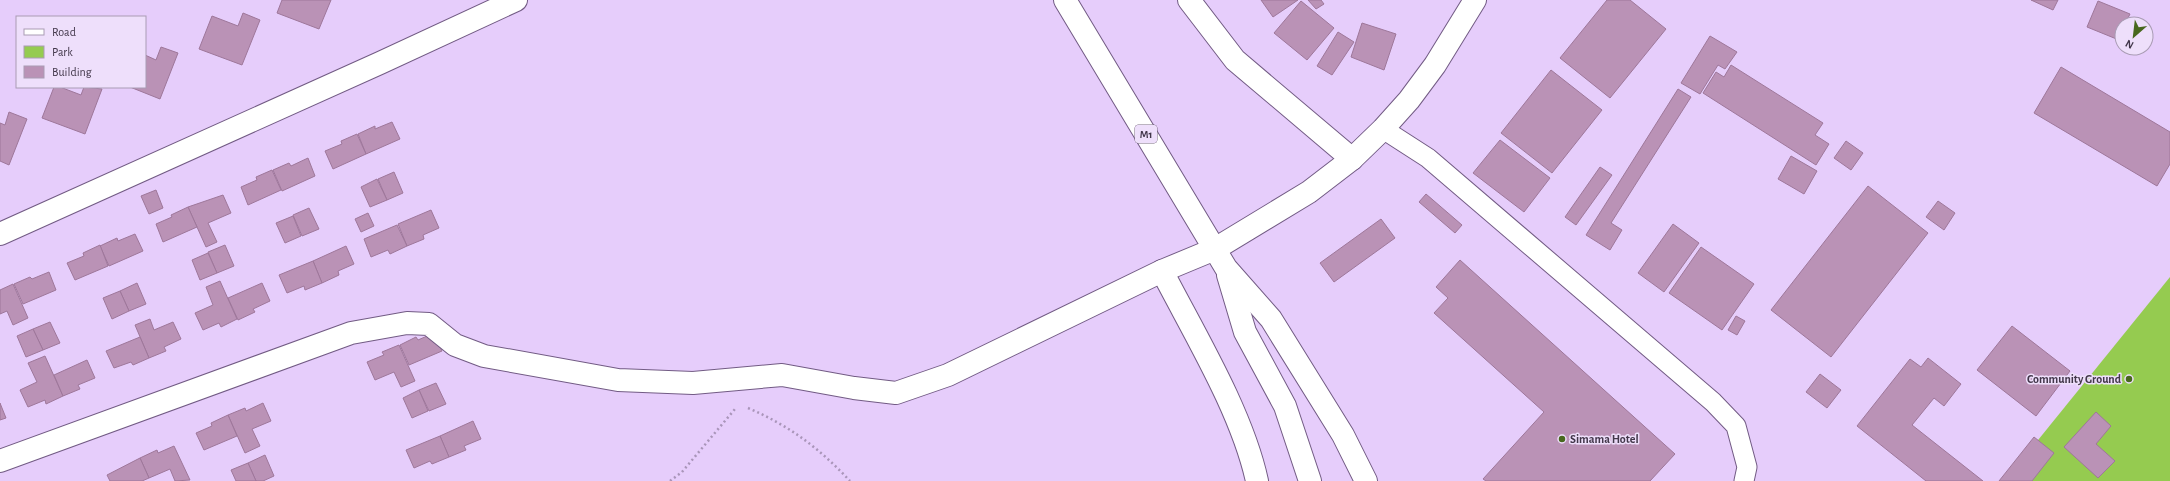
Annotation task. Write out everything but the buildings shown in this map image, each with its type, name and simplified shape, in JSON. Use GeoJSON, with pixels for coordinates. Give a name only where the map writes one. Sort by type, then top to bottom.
{"type":"FeatureCollection","features":[{"type":"Feature","properties":{"kind":"main road"},"geometry":{"type":"LineString","coordinates":[[0,234],[380,63],[516,0]]}},
{"type":"Feature","properties":{"kind":"main road","name":"M1"},"geometry":{"type":"LineString","coordinates":[[1065,0],[1226,268],[1271,319],[1344,436],[1366,481]]}},
{"type":"Feature","properties":{"kind":"main road"},"geometry":{"type":"LineString","coordinates":[[1189,0],[1235,60],[1352,159]]}},
{"type":"Feature","properties":{"kind":"main road"},"geometry":{"type":"LineString","coordinates":[[0,461],[351,333],[407,323],[429,324],[455,345],[484,356],[618,380],[693,383],[782,375],[854,388],[896,393],[948,375],[1162,272],[1215,249],[1309,192],[1352,159],[1383,129],[1409,100],[1435,65],[1475,0]]}},
{"type":"Feature","properties":{"kind":"main road","name":"M1"},"geometry":{"type":"LineString","coordinates":[[1226,268],[1245,332],[1285,406],[1310,481]]}},
{"type":"Feature","properties":{"kind":"main road"},"geometry":{"type":"LineString","coordinates":[[1162,272],[1222,386],[1252,460],[1256,481]]}},
{"type":"Feature","properties":{"kind":"lane"},"geometry":{"type":"LineString","coordinates":[[1383,129],[1428,158],[1713,402],[1736,426],[1747,468],[1744,481]]}},
{"type":"Feature","properties":{"kind":"path"},"geometry":{"type":"LineString","coordinates":[[670,481],[682,472],[739,404]]}},
{"type":"Feature","properties":{"kind":"path"},"geometry":{"type":"LineString","coordinates":[[746,407],[778,421],[816,447],[850,481]]}},
{"type":"Feature","properties":{"kind":"green space","name":"Community Ground"},"geometry":{"type":"Polygon","coordinates":[[[2170,277],[2170,481],[2005,481],[2170,277]]]}},
{"type":"Feature","properties":{"kind":"place","name":"Community Ground"},"geometry":{"type":"Point","coordinates":[2129,379]}},
{"type":"Feature","properties":{"kind":"place","name":"Simama Hotel"},"geometry":{"type":"Point","coordinates":[1562,439]}}]}
